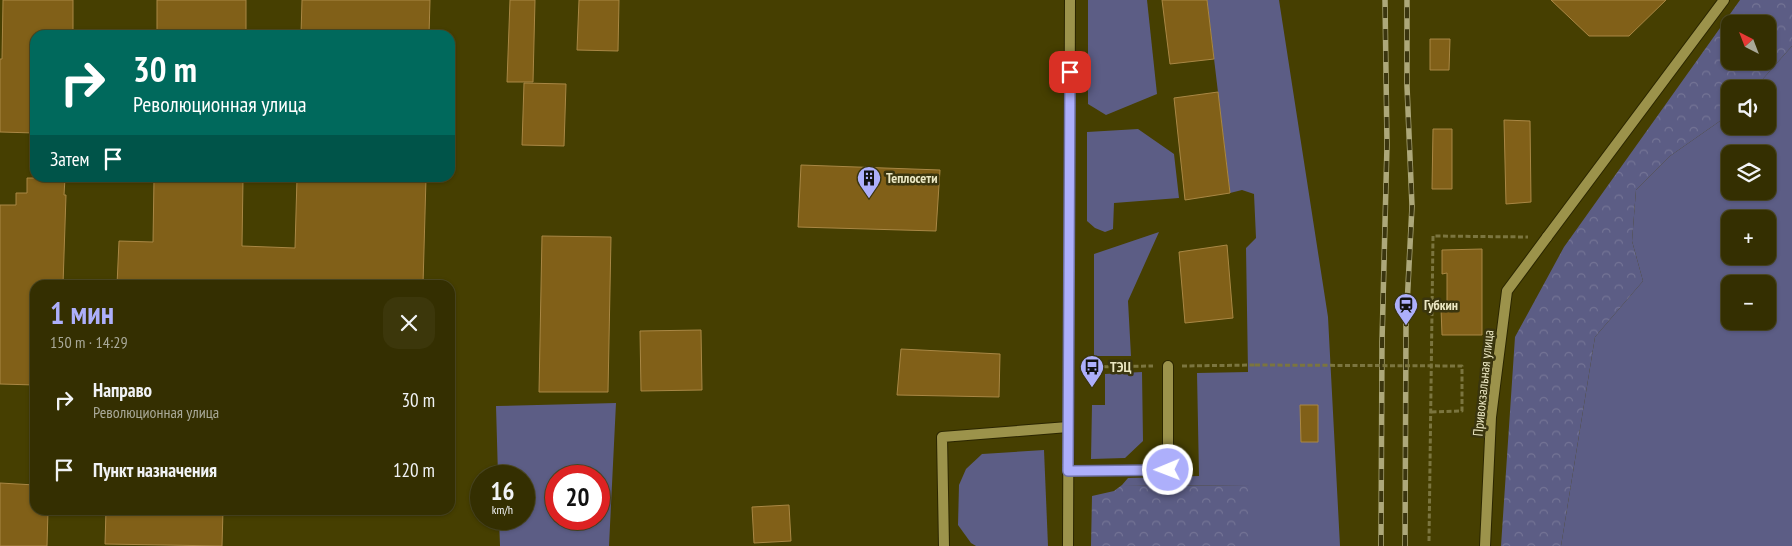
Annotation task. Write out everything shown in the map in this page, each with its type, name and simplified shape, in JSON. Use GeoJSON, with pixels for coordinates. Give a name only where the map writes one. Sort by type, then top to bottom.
{"type":"FeatureCollection","features":[{"type":"Feature","properties":{"kind":"street"},"geometry":{"type":"LineString","coordinates":[[1068,546],[1070,0]]}},
{"type":"Feature","properties":{"kind":"street","name":"Привокзальная улица"},"geometry":{"type":"LineString","coordinates":[[1485,546],[1491,417],[1507,291],[1724,0]]}},
{"type":"Feature","properties":{"kind":"street"},"geometry":{"type":"LineString","coordinates":[[1068,471],[1168,470],[1168,366]]}},
{"type":"Feature","properties":{"kind":"street"},"geometry":{"type":"LineString","coordinates":[[944,546],[942,437],[1068,427]]}},
{"type":"Feature","properties":{"kind":"path"},"geometry":{"type":"LineString","coordinates":[[1429,541],[1433,236],[1547,237]]}},
{"type":"Feature","properties":{"kind":"path"},"geometry":{"type":"LineString","coordinates":[[1255,365],[1462,366],[1462,411],[1431,412]]}},
{"type":"Feature","properties":{"kind":"green space"},"geometry":{"type":"Polygon","coordinates":[[[1088,0],[1147,0],[1157,94],[1106,115],[1088,104],[1088,0]]]}},
{"type":"Feature","properties":{"kind":"green space"},"geometry":{"type":"Polygon","coordinates":[[[1207,0],[1279,0],[1328,317],[1340,546],[1249,546],[1249,486],[1122,485],[1128,478],[1199,476],[1197,373],[1248,372],[1246,248],[1256,238],[1254,194],[1242,190],[1230,193],[1207,0]]]}},
{"type":"Feature","properties":{"kind":"green space"},"geometry":{"type":"Polygon","coordinates":[[[1740,0],[1792,0],[1792,46],[1776,64],[1776,15],[1729,15],[1740,0]]]}},
{"type":"Feature","properties":{"kind":"green space"},"geometry":{"type":"Polygon","coordinates":[[[1721,27],[1721,70],[1771,70],[1762,80],[1721,80],[1721,120],[1670,156],[1636,190],[1632,241],[1643,281],[1595,337],[1561,546],[1501,546],[1515,337],[1564,247],[1721,27]]]}},
{"type":"Feature","properties":{"kind":"green space"},"geometry":{"type":"Polygon","coordinates":[[[1792,46],[1792,546],[1561,546],[1595,337],[1643,281],[1632,241],[1636,190],[1670,156],[1721,120],[1721,135],[1776,135],[1776,80],[1762,80],[1771,70],[1776,70],[1776,64],[1792,46]]]}},
{"type":"Feature","properties":{"kind":"green space"},"geometry":{"type":"Polygon","coordinates":[[[1138,129],[1174,154],[1179,198],[1114,203],[1113,229],[1105,232],[1095,228],[1087,221],[1087,132],[1138,129]]]}},
{"type":"Feature","properties":{"kind":"green space"},"geometry":{"type":"Polygon","coordinates":[[[1159,232],[1128,301],[1131,356],[1094,356],[1094,254],[1159,232]]]}},
{"type":"Feature","properties":{"kind":"green space"},"geometry":{"type":"Polygon","coordinates":[[[1142,372],[1143,441],[1125,458],[1091,459],[1092,405],[1105,405],[1105,374],[1142,372]]]}},
{"type":"Feature","properties":{"kind":"green space"},"geometry":{"type":"Polygon","coordinates":[[[616,403],[610,526],[610,465],[545,465],[545,530],[610,530],[609,546],[500,546],[499,530],[535,530],[535,465],[498,465],[496,406],[616,403]]]}},
{"type":"Feature","properties":{"kind":"green space"},"geometry":{"type":"Polygon","coordinates":[[[1044,450],[1048,546],[976,546],[971,543],[958,525],[959,485],[966,469],[982,454],[1044,450]]]}},
{"type":"Feature","properties":{"kind":"green space"},"geometry":{"type":"Polygon","coordinates":[[[1122,485],[1249,486],[1249,546],[1091,546],[1092,496],[1114,491],[1122,485]]]}},
{"type":"Feature","properties":{"kind":"building"},"geometry":{"type":"Polygon","coordinates":[[[3,0],[73,0],[73,30],[30,30],[30,133],[0,132],[0,59],[2,59],[3,0]]]}},
{"type":"Feature","properties":{"kind":"building"},"geometry":{"type":"Polygon","coordinates":[[[157,0],[246,0],[246,30],[157,30],[157,0]]]}},
{"type":"Feature","properties":{"kind":"building"},"geometry":{"type":"Polygon","coordinates":[[[302,0],[430,0],[429,30],[301,30],[302,0]]]}},
{"type":"Feature","properties":{"kind":"building"},"geometry":{"type":"Polygon","coordinates":[[[510,0],[535,0],[533,82],[507,82],[510,0]]]}},
{"type":"Feature","properties":{"kind":"building"},"geometry":{"type":"Polygon","coordinates":[[[579,0],[619,0],[618,51],[577,50],[579,0]]]}},
{"type":"Feature","properties":{"kind":"building"},"geometry":{"type":"Polygon","coordinates":[[[1162,0],[1207,0],[1214,59],[1170,64],[1162,0]]]}},
{"type":"Feature","properties":{"kind":"building"},"geometry":{"type":"Polygon","coordinates":[[[1551,0],[1666,0],[1629,36],[1589,36],[1551,0]]]}},
{"type":"Feature","properties":{"kind":"building"},"geometry":{"type":"Polygon","coordinates":[[[1430,39],[1450,39],[1449,70],[1430,70],[1430,39]]]}},
{"type":"Feature","properties":{"kind":"building"},"geometry":{"type":"Polygon","coordinates":[[[524,83],[566,84],[564,146],[522,145],[524,83]]]}},
{"type":"Feature","properties":{"kind":"building"},"geometry":{"type":"Polygon","coordinates":[[[1218,92],[1230,193],[1185,200],[1174,98],[1218,92]]]}},
{"type":"Feature","properties":{"kind":"building"},"geometry":{"type":"Polygon","coordinates":[[[1504,120],[1530,121],[1531,202],[1506,204],[1504,120]]]}},
{"type":"Feature","properties":{"kind":"building"},"geometry":{"type":"Polygon","coordinates":[[[1433,129],[1452,129],[1452,189],[1432,189],[1433,129]]]}},
{"type":"Feature","properties":{"kind":"building","name":"Теплосети"},"geometry":{"type":"Polygon","coordinates":[[[801,165],[940,170],[936,231],[798,227],[801,165]]]}},
{"type":"Feature","properties":{"kind":"building"},"geometry":{"type":"Polygon","coordinates":[[[27,178],[30,178],[30,182],[65,182],[63,280],[30,280],[30,385],[0,384],[0,205],[16,205],[16,193],[27,193],[27,178]]]}},
{"type":"Feature","properties":{"kind":"building"},"geometry":{"type":"Polygon","coordinates":[[[154,182],[243,182],[242,246],[295,248],[297,182],[426,182],[423,280],[117,280],[119,241],[153,242],[154,182]]]}},
{"type":"Feature","properties":{"kind":"building"},"geometry":{"type":"Polygon","coordinates":[[[542,236],[611,237],[608,392],[539,392],[542,236]]]}},
{"type":"Feature","properties":{"kind":"building"},"geometry":{"type":"Polygon","coordinates":[[[1227,245],[1233,318],[1185,323],[1179,252],[1227,245]]]}},
{"type":"Feature","properties":{"kind":"building"},"geometry":{"type":"Polygon","coordinates":[[[1482,249],[1482,335],[1442,335],[1441,308],[1447,308],[1447,273],[1442,274],[1442,250],[1482,249]]]}},
{"type":"Feature","properties":{"kind":"building"},"geometry":{"type":"Polygon","coordinates":[[[701,330],[702,390],[641,391],[640,331],[701,330]]]}},
{"type":"Feature","properties":{"kind":"building"},"geometry":{"type":"Polygon","coordinates":[[[901,349],[1000,354],[999,397],[897,395],[901,349]]]}},
{"type":"Feature","properties":{"kind":"building"},"geometry":{"type":"Polygon","coordinates":[[[1300,405],[1318,405],[1318,442],[1301,442],[1300,405]]]}},
{"type":"Feature","properties":{"kind":"building"},"geometry":{"type":"Polygon","coordinates":[[[0,483],[30,485],[30,515],[48,515],[47,546],[0,546],[0,483]]]}},
{"type":"Feature","properties":{"kind":"building"},"geometry":{"type":"Polygon","coordinates":[[[789,505],[791,541],[754,543],[752,507],[789,505]]]}},
{"type":"Feature","properties":{"kind":"building"},"geometry":{"type":"Polygon","coordinates":[[[106,515],[223,515],[222,546],[105,544],[106,515]]]}},
{"type":"Feature","properties":{"kind":"railway"},"geometry":{"type":"LineString","coordinates":[[1381,546],[1382,342],[1387,145],[1385,0]]}},
{"type":"Feature","properties":{"kind":"railway"},"geometry":{"type":"LineString","coordinates":[[1405,546],[1406,326],[1412,206],[1407,86],[1407,0]]}},
{"type":"Feature","properties":{"kind":"place","name":"Теплосети"},"geometry":{"type":"Point","coordinates":[869,199]}},
{"type":"Feature","properties":{"kind":"place","name":"Губкин"},"geometry":{"type":"Point","coordinates":[1406,326]}},
{"type":"Feature","properties":{"kind":"place","name":"ТЭЦ"},"geometry":{"type":"Point","coordinates":[1092,388]}},
{"type":"Feature","properties":{"kind":"route"},"geometry":{"type":"LineString","coordinates":[[1070,72],[1068,471],[1168,470]]}}]}
